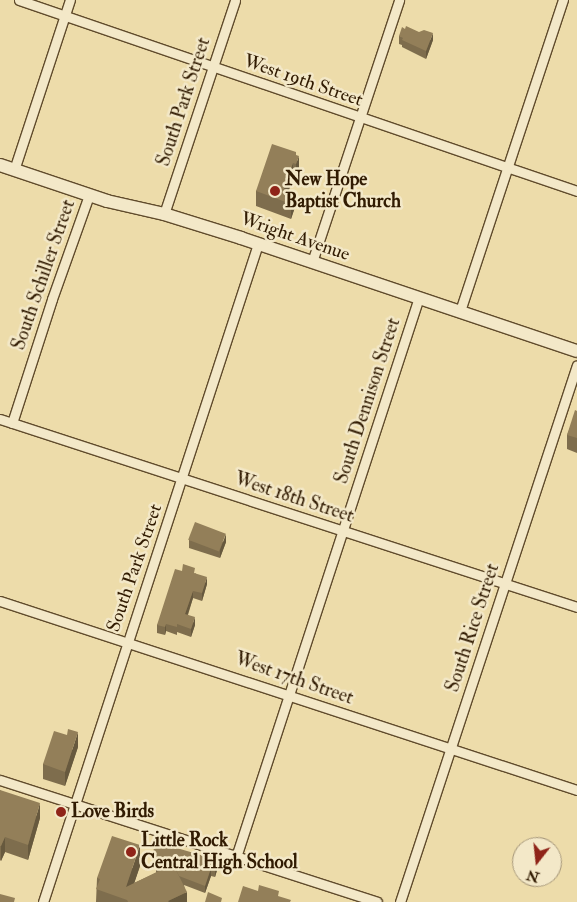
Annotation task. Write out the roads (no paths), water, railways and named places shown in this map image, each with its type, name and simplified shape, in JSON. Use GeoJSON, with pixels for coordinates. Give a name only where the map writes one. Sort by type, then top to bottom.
{"type":"FeatureCollection","features":[{"type":"Feature","properties":{"kind":"main road","name":"Wright Avenue"},"geometry":{"type":"LineString","coordinates":[[0,165],[106,201],[164,214],[258,244],[577,350]]}},
{"type":"Feature","properties":{"kind":"street","name":"West 19th Street"},"geometry":{"type":"LineString","coordinates":[[19,0],[577,191]]}},
{"type":"Feature","properties":{"kind":"street"},"geometry":{"type":"LineString","coordinates":[[14,170],[70,0]]}},
{"type":"Feature","properties":{"kind":"street","name":"South Park Street"},"geometry":{"type":"LineString","coordinates":[[164,214],[235,0]]}},
{"type":"Feature","properties":{"kind":"street"},"geometry":{"type":"LineString","coordinates":[[312,262],[399,0]]}},
{"type":"Feature","properties":{"kind":"street"},"geometry":{"type":"LineString","coordinates":[[460,311],[563,0]]}},
{"type":"Feature","properties":{"kind":"street","name":"South Schiller Street"},"geometry":{"type":"LineString","coordinates":[[12,423],[52,299],[89,195]]}},
{"type":"Feature","properties":{"kind":"street","name":"South Park Street"},"geometry":{"type":"LineString","coordinates":[[43,902],[258,244]]}},
{"type":"Feature","properties":{"kind":"street","name":"South Dennison Street"},"geometry":{"type":"LineString","coordinates":[[236,857],[419,297]]}},
{"type":"Feature","properties":{"kind":"street","name":"South Rice Street"},"geometry":{"type":"LineString","coordinates":[[400,902],[577,365]]}},
{"type":"Feature","properties":{"kind":"street","name":"West 18th Street"},"geometry":{"type":"LineString","coordinates":[[0,419],[577,607]]}},
{"type":"Feature","properties":{"kind":"street","name":"West 17th Street"},"geometry":{"type":"LineString","coordinates":[[0,600],[577,790]]}},
{"type":"Feature","properties":{"kind":"street"},"geometry":{"type":"LineString","coordinates":[[0,780],[377,902]]}},
{"type":"Feature","properties":{"kind":"place","name":"New Hope Baptist Church"},"geometry":{"type":"Point","coordinates":[275,191]}},
{"type":"Feature","properties":{"kind":"place","name":"Love Birds"},"geometry":{"type":"Point","coordinates":[61,812]}},
{"type":"Feature","properties":{"kind":"place","name":"Little Rock Central High School"},"geometry":{"type":"Point","coordinates":[131,852]}}]}
